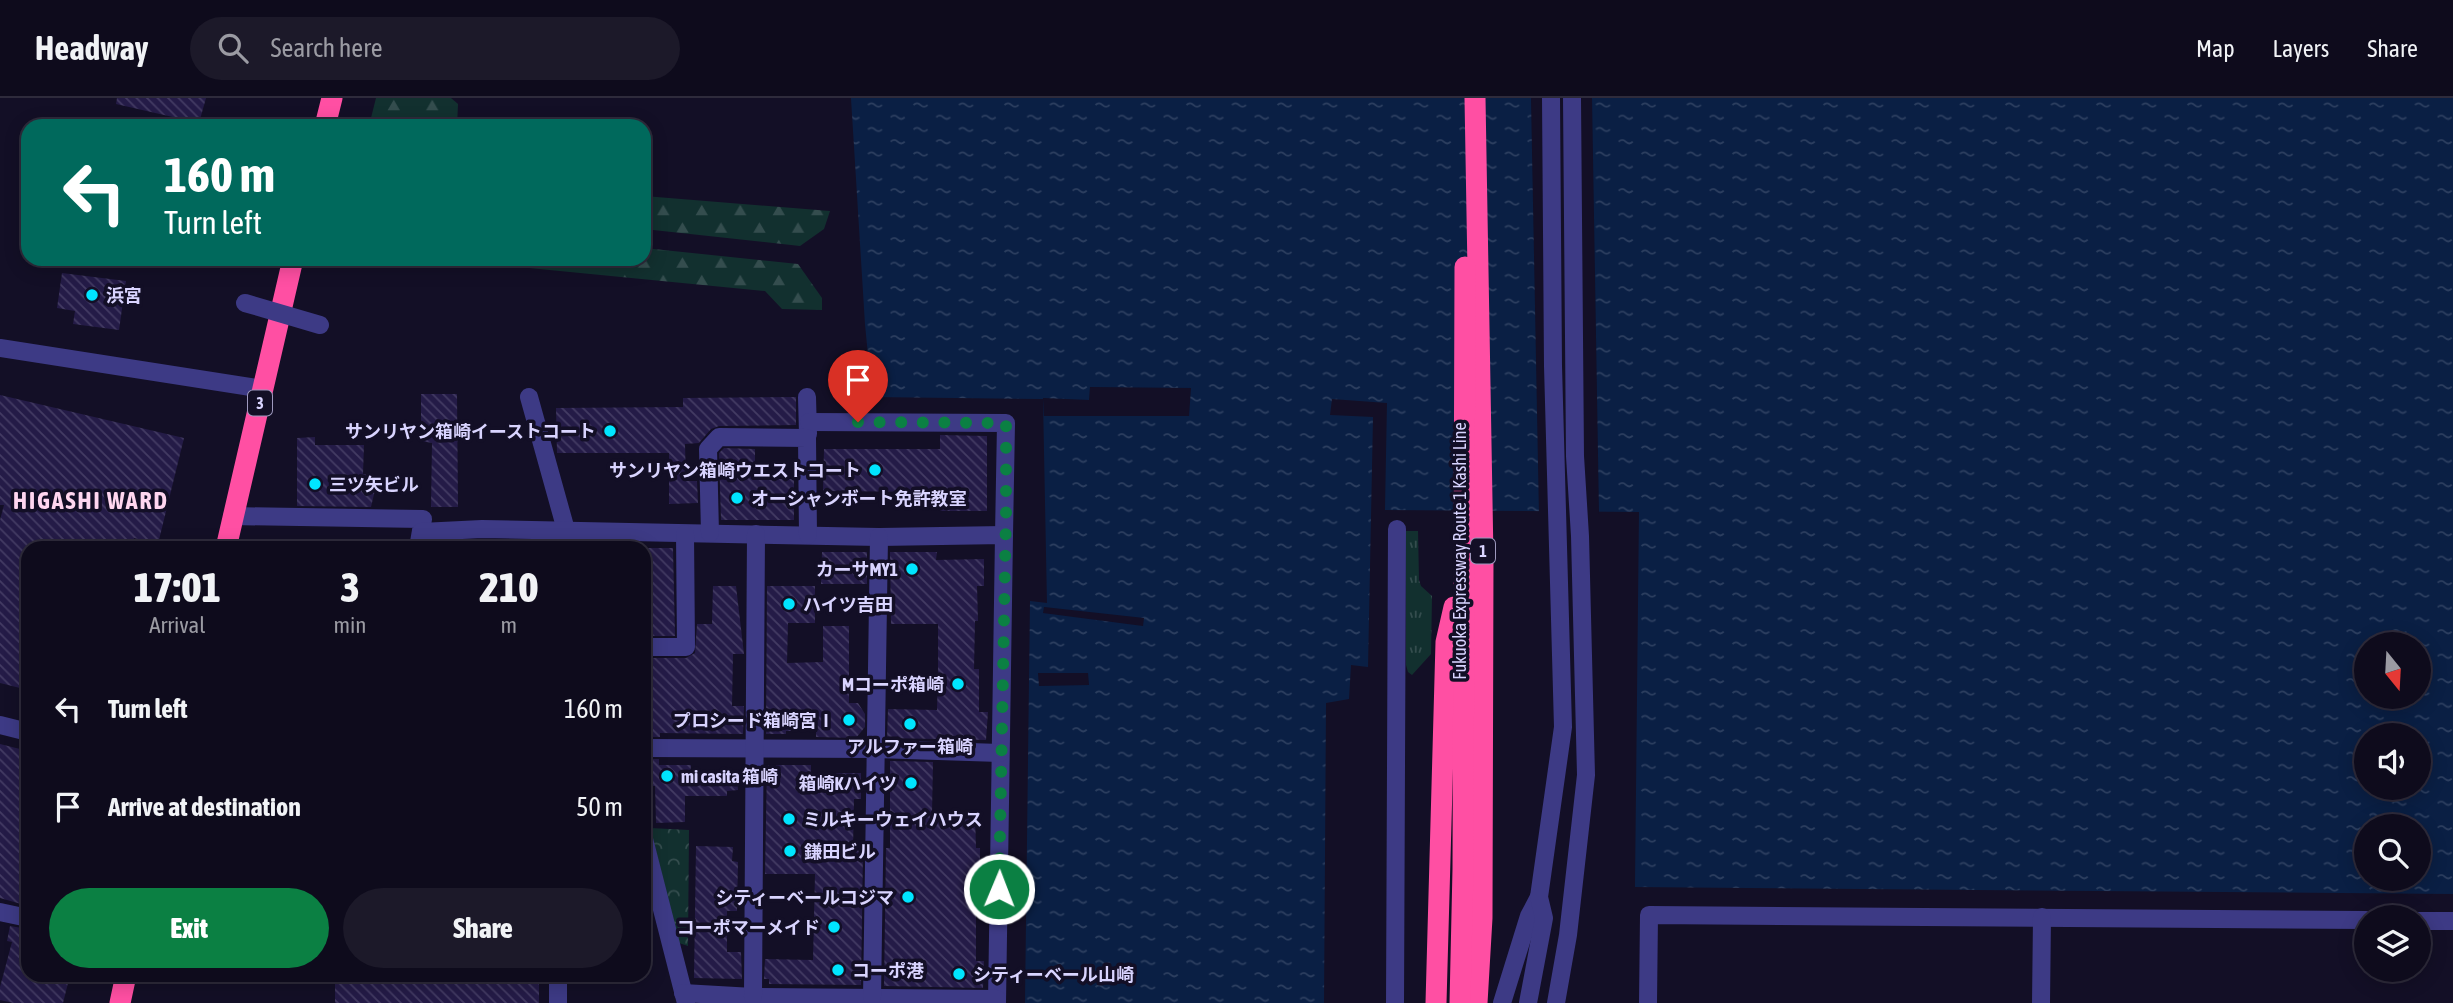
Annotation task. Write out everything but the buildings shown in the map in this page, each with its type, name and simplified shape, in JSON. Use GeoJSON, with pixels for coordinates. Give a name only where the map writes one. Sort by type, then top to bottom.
{"type":"FeatureCollection","features":[{"type":"Feature","properties":{"kind":"highway"},"geometry":{"type":"LineString","coordinates":[[327,119],[332,98]]}},
{"type":"Feature","properties":{"kind":"highway","name":"Fukuoka Expressway Route 1 Kashi Line"},"geometry":{"type":"LineString","coordinates":[[1460,1003],[1463,869],[1466,98]]}},
{"type":"Feature","properties":{"kind":"highway","name":"Fukuoka Expressway Route 1 Kashi Line"},"geometry":{"type":"LineString","coordinates":[[1475,98],[1483,558],[1482,918],[1477,1003]]}},
{"type":"Feature","properties":{"kind":"highway","name":"3"},"geometry":{"type":"LineString","coordinates":[[227,541],[291,266]]}},
{"type":"Feature","properties":{"kind":"highway"},"geometry":{"type":"LineString","coordinates":[[1436,1003],[1446,642],[1464,560]]}},
{"type":"Feature","properties":{"kind":"highway"},"geometry":{"type":"LineString","coordinates":[[120,1003],[124,982]]}},
{"type":"Feature","properties":{"kind":"street"},"geometry":{"type":"LineString","coordinates":[[1502,1003],[1529,916],[1539,897],[1563,727],[1553,366],[1550,98]]}},
{"type":"Feature","properties":{"kind":"street"},"geometry":{"type":"LineString","coordinates":[[1556,1003],[1568,935],[1586,775],[1580,536],[1575,456],[1572,98]]}},
{"type":"Feature","properties":{"kind":"street"},"geometry":{"type":"LineString","coordinates":[[245,303],[320,325]]}},
{"type":"Feature","properties":{"kind":"street"},"geometry":{"type":"LineString","coordinates":[[0,348],[264,388]]}},
{"type":"Feature","properties":{"kind":"street"},"geometry":{"type":"LineString","coordinates":[[529,397],[569,539]]}},
{"type":"Feature","properties":{"kind":"street"},"geometry":{"type":"LineString","coordinates":[[807,397],[808,535]]}},
{"type":"Feature","properties":{"kind":"street"},"geometry":{"type":"LineString","coordinates":[[651,866],[685,998],[872,997],[997,1001],[1006,423],[808,430],[719,437],[708,449],[710,533]]}},
{"type":"Feature","properties":{"kind":"street"},"geometry":{"type":"LineString","coordinates":[[232,516],[423,519],[420,540],[482,529],[569,539],[710,533],[879,537],[1004,535]]}},
{"type":"Feature","properties":{"kind":"street"},"geometry":{"type":"LineString","coordinates":[[482,529],[485,541]]}},
{"type":"Feature","properties":{"kind":"street"},"geometry":{"type":"LineString","coordinates":[[1395,1003],[1397,529]]}},
{"type":"Feature","properties":{"kind":"street"},"geometry":{"type":"LineString","coordinates":[[651,646],[686,647],[685,534]]}},
{"type":"Feature","properties":{"kind":"street"},"geometry":{"type":"LineString","coordinates":[[752,997],[756,534]]}},
{"type":"Feature","properties":{"kind":"street"},"geometry":{"type":"LineString","coordinates":[[872,997],[879,537]]}},
{"type":"Feature","properties":{"kind":"street"},"geometry":{"type":"LineString","coordinates":[[0,725],[21,730]]}},
{"type":"Feature","properties":{"kind":"street"},"geometry":{"type":"LineString","coordinates":[[651,748],[1000,752]]}},
{"type":"Feature","properties":{"kind":"street"},"geometry":{"type":"LineString","coordinates":[[1528,1003],[1544,918],[1539,897]]}},
{"type":"Feature","properties":{"kind":"street"},"geometry":{"type":"LineString","coordinates":[[0,914],[21,917]]}},
{"type":"Feature","properties":{"kind":"street"},"geometry":{"type":"LineString","coordinates":[[1648,1003],[1649,915],[2354,920]]}},
{"type":"Feature","properties":{"kind":"street"},"geometry":{"type":"LineString","coordinates":[[2041,1003],[2042,917]]}},
{"type":"Feature","properties":{"kind":"street"},"geometry":{"type":"LineString","coordinates":[[2431,921],[2453,921]]}},
{"type":"Feature","properties":{"kind":"street"},"geometry":{"type":"LineString","coordinates":[[558,982],[558,1003]]}},
{"type":"Feature","properties":{"kind":"green space"},"geometry":{"type":"Polygon","coordinates":[[[376,98],[451,98],[458,104],[457,119],[371,119],[376,98]]]}},
{"type":"Feature","properties":{"kind":"green space"},"geometry":{"type":"Polygon","coordinates":[[[651,197],[830,211],[824,229],[800,246],[651,230],[651,197]]]}},
{"type":"Feature","properties":{"kind":"green space"},"geometry":{"type":"Polygon","coordinates":[[[651,249],[798,264],[822,298],[822,310],[782,309],[765,291],[519,267],[651,266],[651,249]]]}},
{"type":"Feature","properties":{"kind":"green space"},"geometry":{"type":"Polygon","coordinates":[[[1406,531],[1418,531],[1419,580],[1421,586],[1432,596],[1431,654],[1412,675],[1406,665],[1406,531]]]}},
{"type":"Feature","properties":{"kind":"green space"},"geometry":{"type":"Polygon","coordinates":[[[651,828],[689,830],[688,946],[679,943],[651,828]]]}},
{"type":"Feature","properties":{"kind":"water"},"geometry":{"type":"Polygon","coordinates":[[[851,98],[2453,98],[2453,894],[1635,887],[1639,512],[1385,510],[1387,403],[1332,399],[1330,415],[1373,417],[1368,667],[1351,665],[1349,699],[1326,703],[1324,1003],[1025,1003],[1030,601],[1047,603],[1043,399],[872,397],[851,98]]]}},
{"type":"Feature","properties":{"kind":"pier"},"geometry":{"type":"Polygon","coordinates":[[[1531,98],[1592,98],[1599,515],[1539,515],[1531,98]]]}},
{"type":"Feature","properties":{"kind":"pier"},"geometry":{"type":"Polygon","coordinates":[[[1090,387],[1191,388],[1189,416],[1044,416],[1043,398],[1089,400],[1090,387]]]}},
{"type":"Feature","properties":{"kind":"pier"},"geometry":{"type":"Polygon","coordinates":[[[1044,607],[1144,618],[1143,626],[1043,613],[1044,607]]]}},
{"type":"Feature","properties":{"kind":"pier"},"geometry":{"type":"Polygon","coordinates":[[[1038,673],[1088,673],[1089,685],[1039,686],[1038,673]]]}},
{"type":"Feature","properties":{"kind":"place","name":"浜宮"},"geometry":{"type":"Point","coordinates":[92,295]}},
{"type":"Feature","properties":{"kind":"place","name":"サンリヤン箱崎イーストコート"},"geometry":{"type":"Point","coordinates":[610,431]}},
{"type":"Feature","properties":{"kind":"place","name":"サンリヤン箱崎ウエストコート"},"geometry":{"type":"Point","coordinates":[875,470]}},
{"type":"Feature","properties":{"kind":"place","name":"三ツ矢ビル"},"geometry":{"type":"Point","coordinates":[315,484]}},
{"type":"Feature","properties":{"kind":"place","name":"オーシャンボート免許教室"},"geometry":{"type":"Point","coordinates":[737,498]}},
{"type":"Feature","properties":{"kind":"place","name":"カーサMY1"},"geometry":{"type":"Point","coordinates":[912,569]}},
{"type":"Feature","properties":{"kind":"place","name":"ハイツ吉田"},"geometry":{"type":"Point","coordinates":[789,604]}},
{"type":"Feature","properties":{"kind":"place","name":"Mコーポ箱崎"},"geometry":{"type":"Point","coordinates":[958,684]}},
{"type":"Feature","properties":{"kind":"place","name":"プロシード箱崎宮Ⅰ"},"geometry":{"type":"Point","coordinates":[849,720]}},
{"type":"Feature","properties":{"kind":"place","name":"アルファー箱崎"},"geometry":{"type":"Point","coordinates":[910,724]}},
{"type":"Feature","properties":{"kind":"place","name":"mi casita 箱崎"},"geometry":{"type":"Point","coordinates":[667,776]}},
{"type":"Feature","properties":{"kind":"place","name":"箱崎Kハイツ"},"geometry":{"type":"Point","coordinates":[911,783]}},
{"type":"Feature","properties":{"kind":"place","name":"ミルキーウェイハウス"},"geometry":{"type":"Point","coordinates":[789,819]}},
{"type":"Feature","properties":{"kind":"place","name":"鎌田ビル"},"geometry":{"type":"Point","coordinates":[790,851]}},
{"type":"Feature","properties":{"kind":"place","name":"シティーベールコジマ"},"geometry":{"type":"Point","coordinates":[908,897]}},
{"type":"Feature","properties":{"kind":"place","name":"コーポマーメイド"},"geometry":{"type":"Point","coordinates":[834,927]}},
{"type":"Feature","properties":{"kind":"place","name":"コーポ港"},"geometry":{"type":"Point","coordinates":[838,970]}},
{"type":"Feature","properties":{"kind":"place","name":"シティーベール山崎"},"geometry":{"type":"Point","coordinates":[959,974]}},
{"type":"Feature","properties":{"kind":"district","name":"HIGASHI WARD"},"geometry":{"type":"Point","coordinates":[91,500]}},
{"type":"Feature","properties":{"kind":"route"},"geometry":{"type":"LineString","coordinates":[[858,422],[1006,423],[999,889]]}}]}
